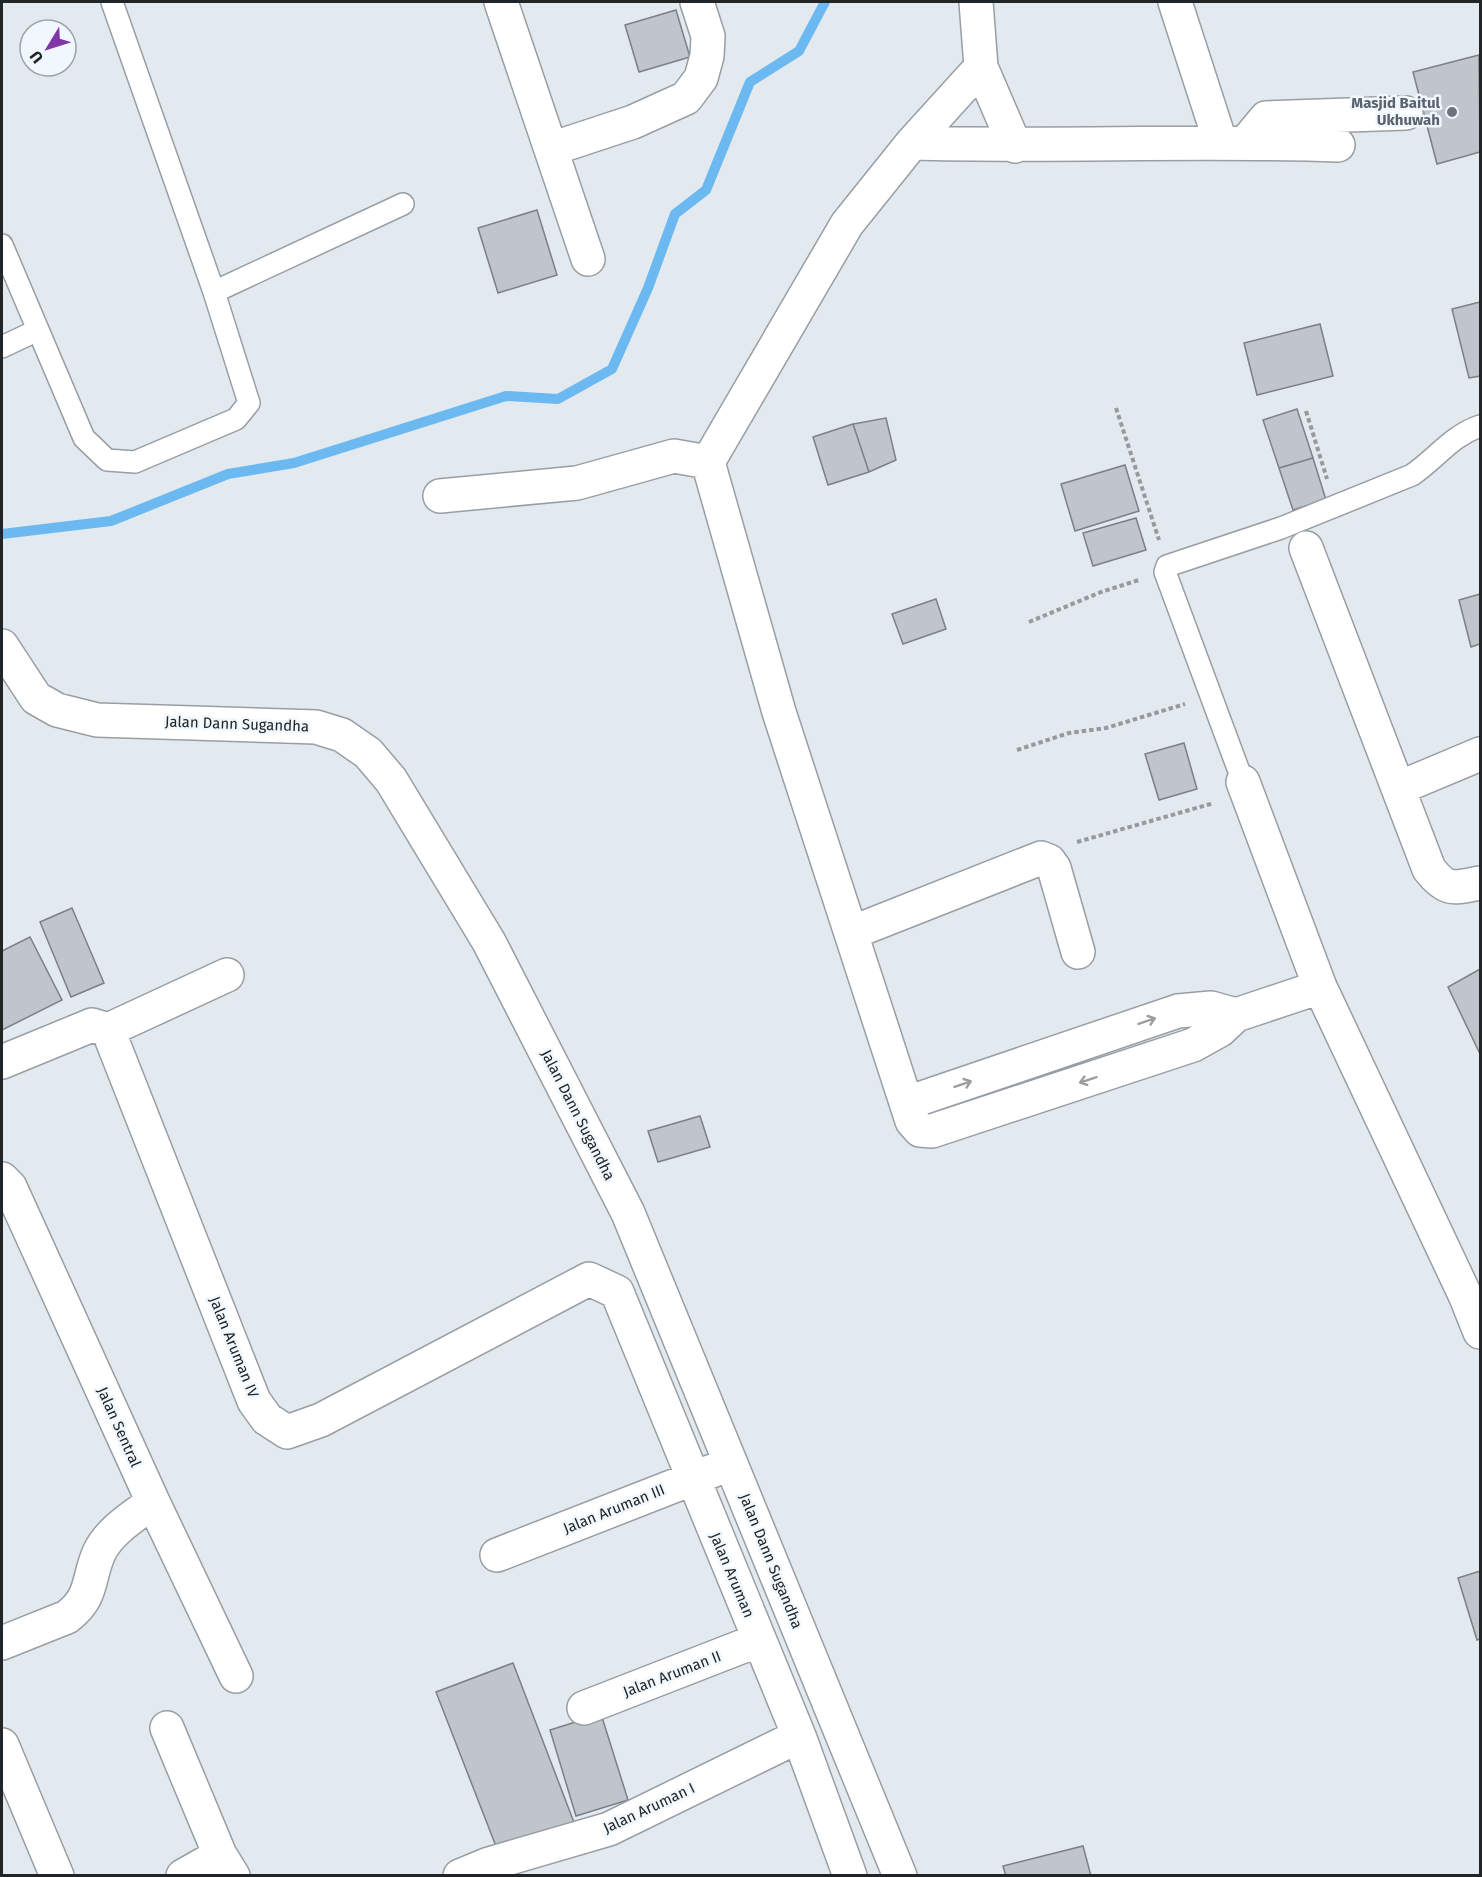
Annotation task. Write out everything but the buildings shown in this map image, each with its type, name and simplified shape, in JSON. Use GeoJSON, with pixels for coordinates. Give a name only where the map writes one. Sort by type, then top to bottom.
{"type":"FeatureCollection","features":[{"type":"Feature","properties":{"kind":"street"},"geometry":{"type":"LineString","coordinates":[[501,2],[588,259]]}},
{"type":"Feature","properties":{"kind":"street"},"geometry":{"type":"LineString","coordinates":[[551,148],[633,122],[686,98],[701,78],[707,56],[708,36],[697,2]]}},
{"type":"Feature","properties":{"kind":"street"},"geometry":{"type":"LineString","coordinates":[[976,2],[981,67],[1015,146]]}},
{"type":"Feature","properties":{"kind":"street"},"geometry":{"type":"LineString","coordinates":[[1175,2],[1233,141]]}},
{"type":"Feature","properties":{"kind":"street"},"geometry":{"type":"LineString","coordinates":[[981,67],[912,143],[847,224],[708,462],[779,712],[915,1126],[932,1131],[1193,1045],[1220,1030],[1236,1015],[1320,987]]}},
{"type":"Feature","properties":{"kind":"street"},"geometry":{"type":"LineString","coordinates":[[1233,141],[1266,118],[1406,113]]}},
{"type":"Feature","properties":{"kind":"street"},"geometry":{"type":"LineString","coordinates":[[912,143],[1015,146],[1233,141],[1338,145]]}},
{"type":"Feature","properties":{"kind":"street"},"geometry":{"type":"LineString","coordinates":[[440,496],[577,483],[675,456],[708,462]]}},
{"type":"Feature","properties":{"kind":"street"},"geometry":{"type":"LineString","coordinates":[[1306,548],[1429,869],[1439,882],[1451,889],[1480,883]]}},
{"type":"Feature","properties":{"kind":"street","name":"Jalan Dann Sugandha"},"geometry":{"type":"LineString","coordinates":[[2,646],[36,698],[57,710],[98,720],[316,727],[342,735],[368,753],[391,780],[489,942],[628,1213],[900,1875]]}},
{"type":"Feature","properties":{"kind":"street"},"geometry":{"type":"LineString","coordinates":[[1399,788],[1480,754]]}},
{"type":"Feature","properties":{"kind":"street"},"geometry":{"type":"LineString","coordinates":[[1245,788],[1320,987],[1473,1294],[1480,1332]]}},
{"type":"Feature","properties":{"kind":"street"},"geometry":{"type":"LineString","coordinates":[[851,933],[1041,858],[1049,861],[1054,868],[1078,952]]}},
{"type":"Feature","properties":{"kind":"street"},"geometry":{"type":"LineString","coordinates":[[2,1062],[92,1025],[108,1030],[227,975]]}},
{"type":"Feature","properties":{"kind":"street","name":"Jalan Aruman IV"},"geometry":{"type":"LineString","coordinates":[[108,1030],[254,1401],[267,1419],[287,1432],[321,1420],[572,1286],[589,1279],[602,1283]]}},
{"type":"Feature","properties":{"kind":"street","name":"Jalan Sentral"},"geometry":{"type":"LineString","coordinates":[[2,1179],[10,1187],[153,1502],[236,1676]]}},
{"type":"Feature","properties":{"kind":"street","name":"Jalan Aruman"},"geometry":{"type":"LineString","coordinates":[[602,1283],[617,1292],[799,1736],[850,1875]]}},
{"type":"Feature","properties":{"kind":"street","name":"Jalan Aruman III"},"geometry":{"type":"LineString","coordinates":[[497,1556],[730,1464]]}},
{"type":"Feature","properties":{"kind":"street"},"geometry":{"type":"LineString","coordinates":[[2,1643],[58,1621],[76,1610],[90,1589],[98,1554],[104,1545],[124,1524],[153,1502]]}},
{"type":"Feature","properties":{"kind":"street","name":"Jalan Aruman II"},"geometry":{"type":"LineString","coordinates":[[584,1708],[759,1640]]}},
{"type":"Feature","properties":{"kind":"street"},"geometry":{"type":"LineString","coordinates":[[166,1728],[227,1865],[183,1875]]}},
{"type":"Feature","properties":{"kind":"street","name":"Jalan Aruman I"},"geometry":{"type":"LineString","coordinates":[[460,1875],[489,1863],[609,1829],[799,1736]]}},
{"type":"Feature","properties":{"kind":"street"},"geometry":{"type":"LineString","coordinates":[[2,1745],[57,1875]]}},
{"type":"Feature","properties":{"kind":"lane"},"geometry":{"type":"LineString","coordinates":[[2,245],[84,438],[107,460],[135,462],[236,419],[249,403],[214,292],[112,2]]}},
{"type":"Feature","properties":{"kind":"lane"},"geometry":{"type":"LineString","coordinates":[[214,292],[403,204]]}},
{"type":"Feature","properties":{"kind":"lane"},"geometry":{"type":"LineString","coordinates":[[2,347],[38,330]]}},
{"type":"Feature","properties":{"kind":"lane"},"geometry":{"type":"LineString","coordinates":[[1245,788],[1166,569],[1281,528],[1412,475],[1464,431],[1480,426]]}},
{"type":"Feature","properties":{"kind":"path"},"geometry":{"type":"LineString","coordinates":[[1029,622],[1101,592],[1166,569],[1116,408]]}},
{"type":"Feature","properties":{"kind":"path"},"geometry":{"type":"LineString","coordinates":[[1306,411],[1335,506]]}},
{"type":"Feature","properties":{"kind":"path"},"geometry":{"type":"LineString","coordinates":[[1017,750],[1069,733],[1106,728],[1211,696]]}},
{"type":"Feature","properties":{"kind":"path"},"geometry":{"type":"LineString","coordinates":[[1076,842],[1245,788]]}},
{"type":"Feature","properties":{"kind":"waterway"},"geometry":{"type":"LineString","coordinates":[[2,534],[111,521],[228,474],[294,463],[506,396],[558,399],[612,369],[648,288],[675,214],[706,190],[750,82],[799,51],[825,2]]}},
{"type":"Feature","properties":{"kind":"place","name":"Masjid Baitul Ukhuwah"},"geometry":{"type":"Point","coordinates":[1452,112]}}]}
